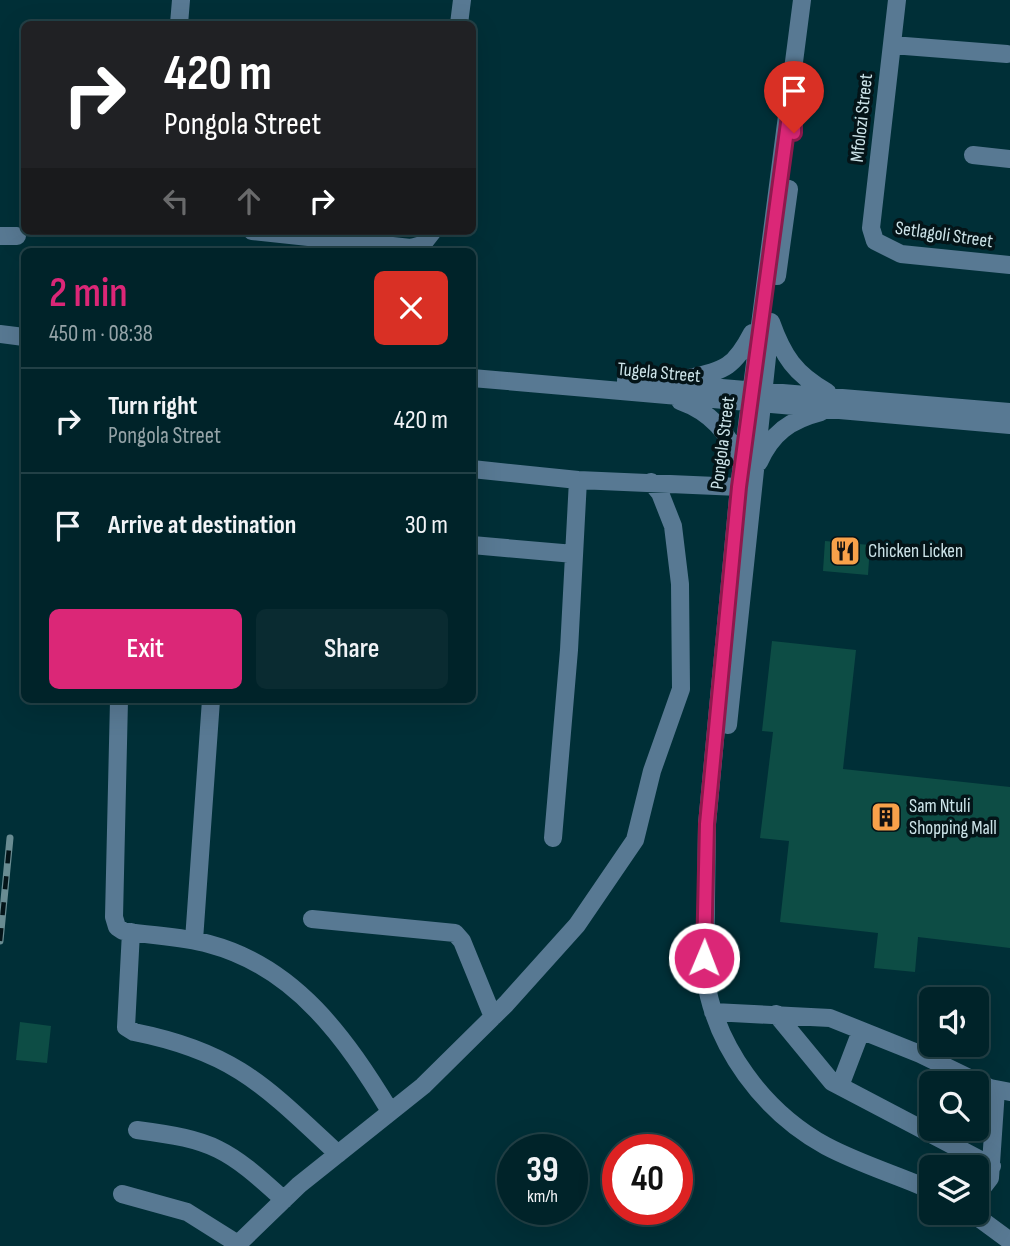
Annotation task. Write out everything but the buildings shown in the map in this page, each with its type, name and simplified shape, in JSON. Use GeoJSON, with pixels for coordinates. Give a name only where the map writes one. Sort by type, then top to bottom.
{"type":"FeatureCollection","features":[{"type":"Feature","properties":{"kind":"street"},"geometry":{"type":"LineString","coordinates":[[179,21],[181,0]]}},
{"type":"Feature","properties":{"kind":"street"},"geometry":{"type":"LineString","coordinates":[[459,21],[462,0]]}},
{"type":"Feature","properties":{"kind":"street","name":"Pongola Street"},"geometry":{"type":"LineString","coordinates":[[706,898],[714,864],[756,396],[765,320],[788,193],[794,121],[794,78],[802,0]]}},
{"type":"Feature","properties":{"kind":"street","name":"Mfolozi Street"},"geometry":{"type":"LineString","coordinates":[[875,241],[871,228],[897,0]]}},
{"type":"Feature","properties":{"kind":"street"},"geometry":{"type":"LineString","coordinates":[[892,45],[1007,54]]}},
{"type":"Feature","properties":{"kind":"street"},"geometry":{"type":"LineString","coordinates":[[973,155],[1010,159]]}},
{"type":"Feature","properties":{"kind":"street"},"geometry":{"type":"LineString","coordinates":[[320,235],[411,247],[422,245],[430,235]]}},
{"type":"Feature","properties":{"kind":"street","name":"Setlagoli Street"},"geometry":{"type":"LineString","coordinates":[[875,241],[901,254],[1010,265]]}},
{"type":"Feature","properties":{"kind":"street"},"geometry":{"type":"LineString","coordinates":[[765,320],[794,370],[832,402],[781,429],[748,468],[733,443],[708,414],[662,388],[729,367],[765,320]]}},
{"type":"Feature","properties":{"kind":"street","name":"Tugela Street"},"geometry":{"type":"LineString","coordinates":[[476,376],[1010,412]]}},
{"type":"Feature","properties":{"kind":"street","name":"Tugela Street"},"geometry":{"type":"LineString","coordinates":[[832,402],[1010,425]]}},
{"type":"Feature","properties":{"kind":"street","name":"Pongola Street"},"geometry":{"type":"LineString","coordinates":[[748,468],[739,487],[709,803],[705,976],[712,1012],[742,1071],[763,1096],[790,1121],[835,1150],[919,1185]]}},
{"type":"Feature","properties":{"kind":"street"},"geometry":{"type":"LineString","coordinates":[[476,469],[578,480],[739,487]]}},
{"type":"Feature","properties":{"kind":"street"},"geometry":{"type":"LineString","coordinates":[[553,838],[578,480]]}},
{"type":"Feature","properties":{"kind":"street"},"geometry":{"type":"LineString","coordinates":[[122,1194],[187,1212],[237,1245],[284,1200],[423,1086],[493,1017],[577,925],[618,870],[639,830],[652,771],[678,705],[681,689],[676,554],[668,509],[651,482]]}},
{"type":"Feature","properties":{"kind":"street"},"geometry":{"type":"LineString","coordinates":[[476,545],[574,554]]}},
{"type":"Feature","properties":{"kind":"street"},"geometry":{"type":"LineString","coordinates":[[119,703],[114,917],[119,929],[194,940],[231,951],[298,992],[341,1036],[390,1111]]}},
{"type":"Feature","properties":{"kind":"street"},"geometry":{"type":"LineString","coordinates":[[194,940],[211,703]]}},
{"type":"Feature","properties":{"kind":"street"},"geometry":{"type":"LineString","coordinates":[[312,919],[455,933],[463,941],[493,1017]]}},
{"type":"Feature","properties":{"kind":"street"},"geometry":{"type":"LineString","coordinates":[[131,932],[125,998],[126,1027],[134,1032],[190,1045],[228,1061],[274,1094],[338,1154]]}},
{"type":"Feature","properties":{"kind":"street"},"geometry":{"type":"LineString","coordinates":[[712,1012],[830,1018],[1003,1091],[989,1179]]}},
{"type":"Feature","properties":{"kind":"street"},"geometry":{"type":"LineString","coordinates":[[776,1014],[818,1068],[839,1086],[992,1166]]}},
{"type":"Feature","properties":{"kind":"street"},"geometry":{"type":"LineString","coordinates":[[839,1086],[861,1031]]}},
{"type":"Feature","properties":{"kind":"street"},"geometry":{"type":"LineString","coordinates":[[137,1130],[193,1139],[221,1148],[241,1161],[284,1200]]}},
{"type":"Feature","properties":{"kind":"street"},"geometry":{"type":"LineString","coordinates":[[988,1225],[1010,1241]]}},
{"type":"Feature","properties":{"kind":"railway"},"geometry":{"type":"LineString","coordinates":[[0,941],[10,838]]}},
{"type":"Feature","properties":{"kind":"place","name":"Chicken Licken"},"geometry":{"type":"Point","coordinates":[845,551]}},
{"type":"Feature","properties":{"kind":"place","name":"Sam Ntuli Shopping Mall"},"geometry":{"type":"Point","coordinates":[886,817]}},
{"type":"Feature","properties":{"kind":"route"},"geometry":{"type":"LineString","coordinates":[[704,958],[707,824],[739,487],[751,380],[794,78],[794,133]]}}]}
